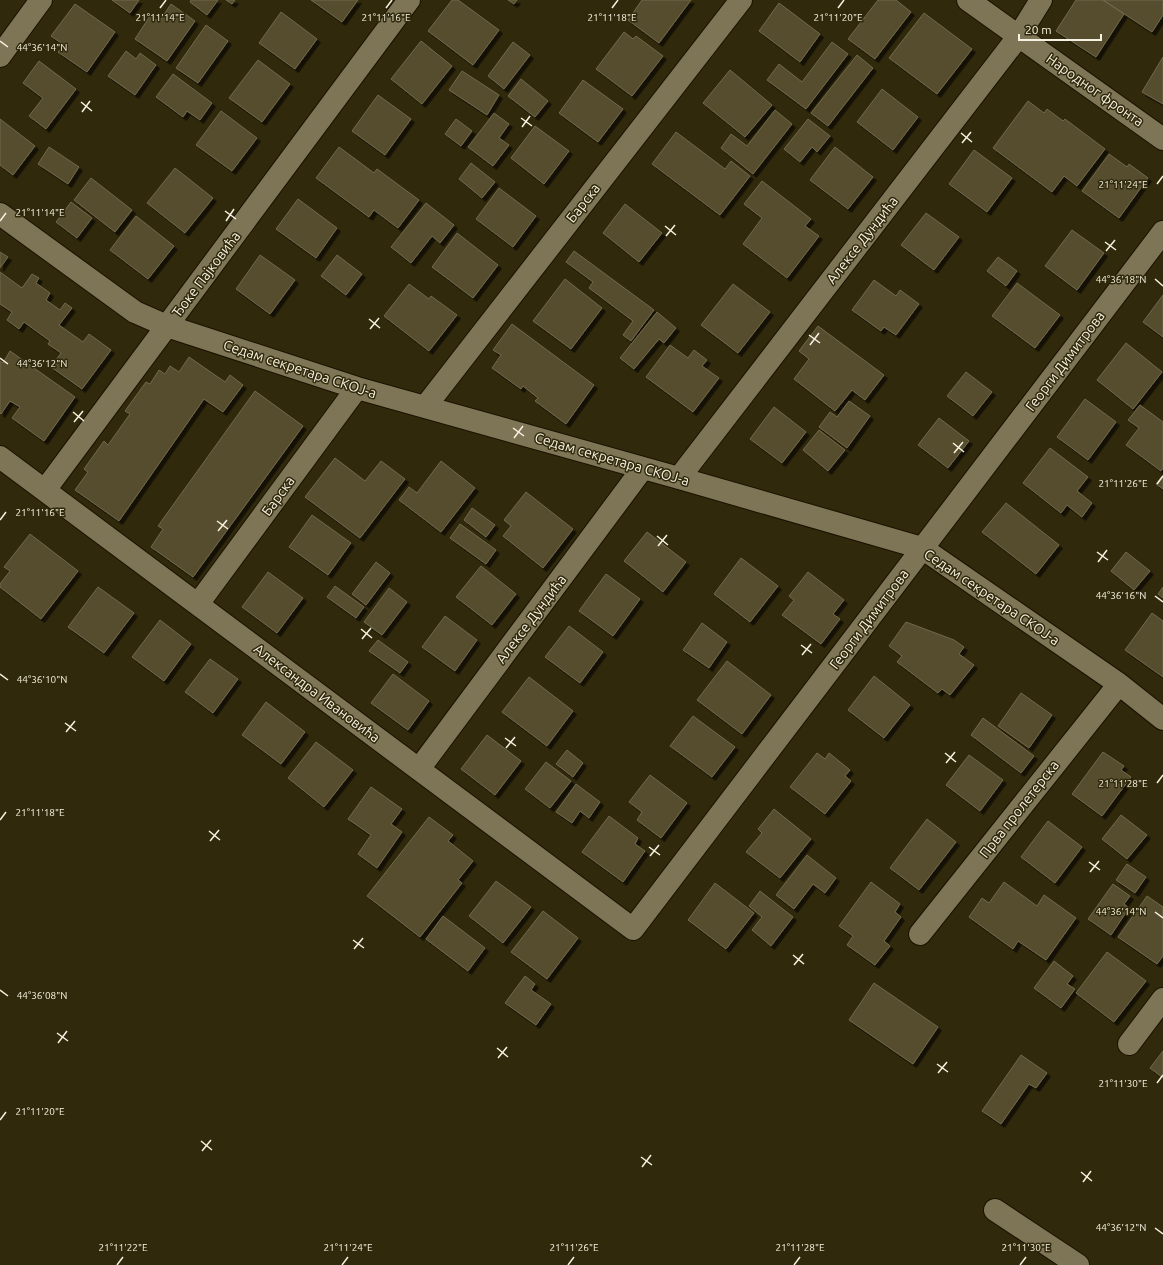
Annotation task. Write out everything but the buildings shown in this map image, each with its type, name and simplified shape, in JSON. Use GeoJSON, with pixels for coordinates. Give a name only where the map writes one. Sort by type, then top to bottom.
{"type":"FeatureCollection","features":[{"type":"Feature","properties":{"kind":"street"},"geometry":{"type":"LineString","coordinates":[[0,56],[41,0]]}},
{"type":"Feature","properties":{"kind":"street","name":"Ђоке Пајковића"},"geometry":{"type":"LineString","coordinates":[[46,490],[409,0]]}},
{"type":"Feature","properties":{"kind":"street","name":"Барска"},"geometry":{"type":"LineString","coordinates":[[425,407],[742,0]]}},
{"type":"Feature","properties":{"kind":"street","name":"Народног фронта"},"geometry":{"type":"LineString","coordinates":[[968,0],[1163,139]]}},
{"type":"Feature","properties":{"kind":"street","name":"Алексе Дундића"},"geometry":{"type":"LineString","coordinates":[[679,478],[1018,37],[1041,0]]}},
{"type":"Feature","properties":{"kind":"street","name":"Седам секретара СКОЈ-а"},"geometry":{"type":"LineString","coordinates":[[0,214],[135,312],[167,326],[357,388],[922,548],[1118,684],[1163,719]]}},
{"type":"Feature","properties":{"kind":"street","name":"Георги Димитрова"},"geometry":{"type":"LineString","coordinates":[[633,929],[1163,232]]}},
{"type":"Feature","properties":{"kind":"street","name":"Барска"},"geometry":{"type":"LineString","coordinates":[[198,604],[357,388]]}},
{"type":"Feature","properties":{"kind":"street","name":"Александра Ивановића"},"geometry":{"type":"LineString","coordinates":[[0,457],[633,929]]}},
{"type":"Feature","properties":{"kind":"street","name":"Алексе Дундића"},"geometry":{"type":"LineString","coordinates":[[420,769],[643,468]]}},
{"type":"Feature","properties":{"kind":"street","name":"Прва пролетерска"},"geometry":{"type":"LineString","coordinates":[[920,934],[1118,684]]}},
{"type":"Feature","properties":{"kind":"street"},"geometry":{"type":"LineString","coordinates":[[1129,1044],[1163,999]]}},
{"type":"Feature","properties":{"kind":"street"},"geometry":{"type":"LineString","coordinates":[[995,1210],[1078,1265]]}}]}
